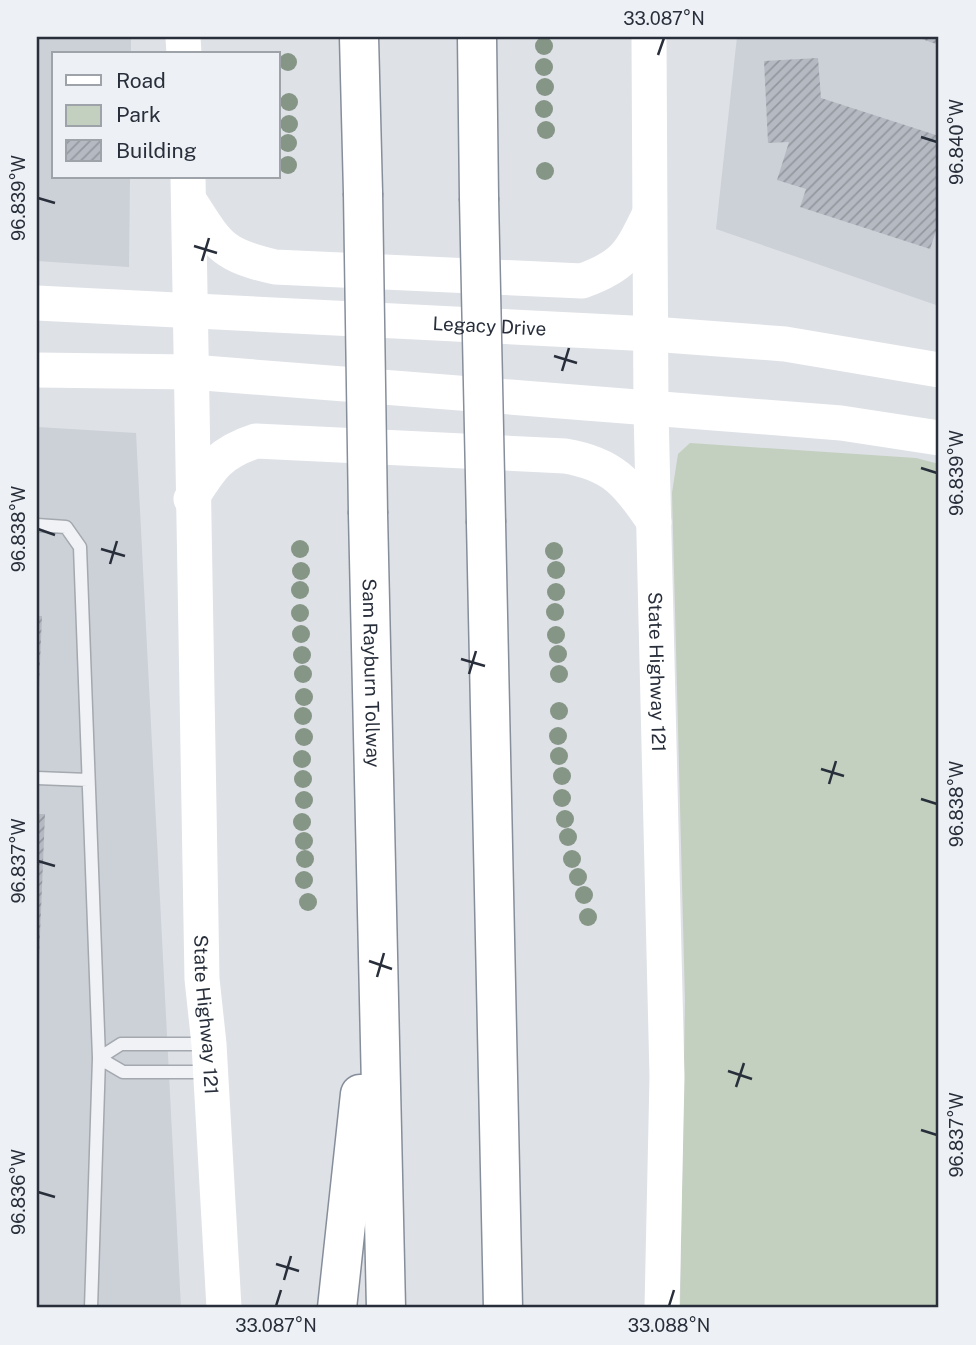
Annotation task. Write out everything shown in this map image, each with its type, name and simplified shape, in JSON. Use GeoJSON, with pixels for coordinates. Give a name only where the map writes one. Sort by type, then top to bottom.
{"type":"FeatureCollection","features":[{"type":"Feature","properties":{"kind":"highway","name":"Sam Rayburn Tollway"},"geometry":{"type":"LineString","coordinates":[[359,37],[386,1308]]}},
{"type":"Feature","properties":{"kind":"highway"},"geometry":{"type":"LineString","coordinates":[[477,37],[503,1308]]}},
{"type":"Feature","properties":{"kind":"highway"},"geometry":{"type":"LineString","coordinates":[[478,80],[484,37]]}},
{"type":"Feature","properties":{"kind":"highway"},"geometry":{"type":"LineString","coordinates":[[337,1308],[377,939]]}},
{"type":"Feature","properties":{"kind":"main road","name":"State Highway 121"},"geometry":{"type":"LineString","coordinates":[[649,37],[652,334],[650,411],[667,1077],[662,1308]]}},
{"type":"Feature","properties":{"kind":"main road","name":"State Highway 121"},"geometry":{"type":"LineString","coordinates":[[188,188],[191,499],[202,979],[224,1308]]}},
{"type":"Feature","properties":{"kind":"main road"},"geometry":{"type":"LineString","coordinates":[[188,188],[220,247],[244,260],[275,267],[582,281],[609,271],[632,250],[650,214]]}},
{"type":"Feature","properties":{"kind":"main road","name":"Legacy Drive"},"geometry":{"type":"LineString","coordinates":[[37,303],[652,334],[785,344],[939,370]]}},
{"type":"Feature","properties":{"kind":"main road"},"geometry":{"type":"LineString","coordinates":[[37,370],[191,372],[650,411],[841,423],[939,438]]}},
{"type":"Feature","properties":{"kind":"main road"},"geometry":{"type":"LineString","coordinates":[[191,499],[212,464],[232,448],[256,441],[538,455],[587,460],[609,468],[634,491],[654,522]]}},
{"type":"Feature","properties":{"kind":"lane"},"geometry":{"type":"LineString","coordinates":[[37,525],[66,527],[80,547],[99,1058],[91,1308]]}},
{"type":"Feature","properties":{"kind":"lane"},"geometry":{"type":"LineString","coordinates":[[37,778],[88,780]]}},
{"type":"Feature","properties":{"kind":"lane"},"geometry":{"type":"LineString","coordinates":[[99,1058],[121,1044],[209,1058]]}},
{"type":"Feature","properties":{"kind":"lane"},"geometry":{"type":"LineString","coordinates":[[99,1058],[123,1072],[209,1058]]}},
{"type":"Feature","properties":{"kind":"shaded area"},"geometry":{"type":"Polygon","coordinates":[[[37,37],[131,37],[131,52],[52,52],[52,178],[130,178],[129,267],[37,261],[37,37]]]}},
{"type":"Feature","properties":{"kind":"shaded area"},"geometry":{"type":"Polygon","coordinates":[[[737,37],[939,37],[939,306],[716,229],[737,37]]]}},
{"type":"Feature","properties":{"kind":"shaded area"},"geometry":{"type":"Polygon","coordinates":[[[37,427],[136,433],[181,1308],[37,1308],[37,427]]]}},
{"type":"Feature","properties":{"kind":"green space"},"geometry":{"type":"Polygon","coordinates":[[[690,443],[916,458],[939,464],[939,1308],[680,1308],[685,1000],[672,493],[678,454],[690,443]]]}},
{"type":"Feature","properties":{"kind":"building"},"geometry":{"type":"Polygon","coordinates":[[[916,37],[939,37],[939,45],[916,37]]]}},
{"type":"Feature","properties":{"kind":"building"},"geometry":{"type":"Polygon","coordinates":[[[818,58],[821,98],[939,136],[939,232],[936,231],[930,249],[800,207],[806,189],[777,180],[789,142],[768,143],[764,61],[818,58]]]}},
{"type":"Feature","properties":{"kind":"building"},"geometry":{"type":"Polygon","coordinates":[[[37,616],[42,616],[39,687],[37,687],[37,616]]]}},
{"type":"Feature","properties":{"kind":"building"},"geometry":{"type":"Polygon","coordinates":[[[37,814],[45,814],[39,960],[37,960],[37,814]]]}}]}
